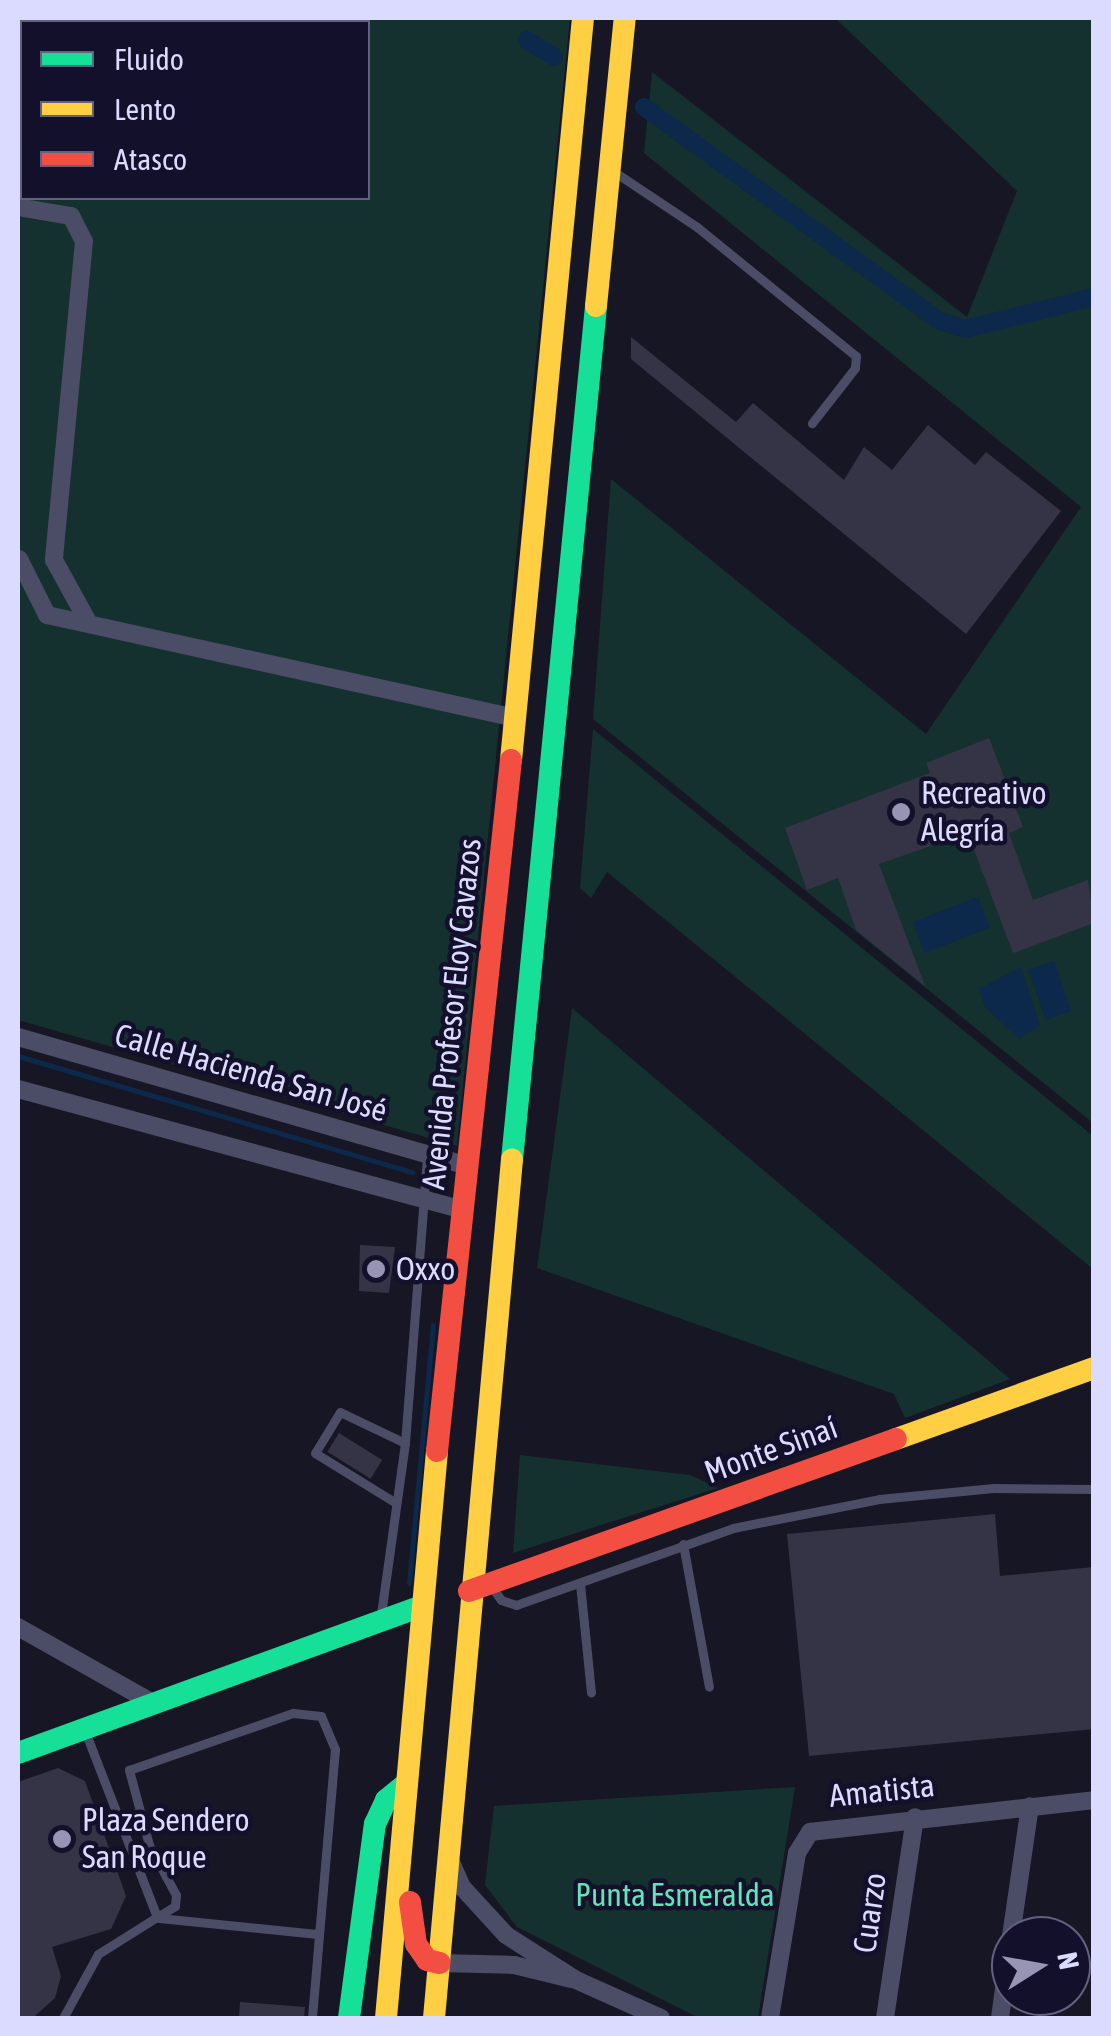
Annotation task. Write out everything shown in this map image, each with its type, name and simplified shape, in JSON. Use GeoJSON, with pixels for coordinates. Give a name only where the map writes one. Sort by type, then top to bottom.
{"type":"FeatureCollection","features":[{"type":"Feature","properties":{"kind":"main road","name":"Avenida Profesor Eloy Cavazos"},"geometry":{"type":"LineString","coordinates":[[386,2018],[402,1868],[421,1606],[544,458],[583,18]]}},
{"type":"Feature","properties":{"kind":"main road"},"geometry":{"type":"LineString","coordinates":[[434,2018],[479,1587],[566,613],[626,18]]}},
{"type":"Feature","properties":{"kind":"main road"},"geometry":{"type":"LineString","coordinates":[[544,458],[551,519],[562,526],[576,520]]}},
{"type":"Feature","properties":{"kind":"main road"},"geometry":{"type":"LineString","coordinates":[[533,550],[544,549],[557,558],[566,613]]}},
{"type":"Feature","properties":{"kind":"main road","name":"Monte Sinaí"},"geometry":{"type":"LineString","coordinates":[[479,1587],[1094,1368]]}},
{"type":"Feature","properties":{"kind":"main road"},"geometry":{"type":"LineString","coordinates":[[18,1753],[421,1606]]}},
{"type":"Feature","properties":{"kind":"main road"},"geometry":{"type":"LineString","coordinates":[[349,2018],[375,1824],[386,1800],[408,1783]]}},
{"type":"Feature","properties":{"kind":"main road"},"geometry":{"type":"LineString","coordinates":[[402,1868],[416,1944],[427,1960],[440,1963]]}},
{"type":"Feature","properties":{"kind":"street"},"geometry":{"type":"LineString","coordinates":[[18,206],[71,216],[84,241],[54,560],[87,620]]}},
{"type":"Feature","properties":{"kind":"street"},"geometry":{"type":"LineString","coordinates":[[54,560],[18,559],[47,615],[87,620],[516,718]]}},
{"type":"Feature","properties":{"kind":"street","name":"Calle Hacienda San José"},"geometry":{"type":"LineString","coordinates":[[18,1037],[468,1166]]}},
{"type":"Feature","properties":{"kind":"street"},"geometry":{"type":"LineString","coordinates":[[18,1089],[463,1210]]}},
{"type":"Feature","properties":{"kind":"street"},"geometry":{"type":"LineString","coordinates":[[18,1627],[152,1702]]}},
{"type":"Feature","properties":{"kind":"street","name":"Amatista"},"geometry":{"type":"LineString","coordinates":[[770,2018],[805,1837],[831,1825],[1094,1800]]}},
{"type":"Feature","properties":{"kind":"street"},"geometry":{"type":"LineString","coordinates":[[1014,1916],[1030,1806]]}},
{"type":"Feature","properties":{"kind":"street","name":"Cuarzo"},"geometry":{"type":"LineString","coordinates":[[885,2018],[915,1817]]}},
{"type":"Feature","properties":{"kind":"street"},"geometry":{"type":"LineString","coordinates":[[449,1858],[492,1922],[576,1980]]}},
{"type":"Feature","properties":{"kind":"street"},"geometry":{"type":"LineString","coordinates":[[440,1963],[514,1965],[576,1980],[661,2018]]}},
{"type":"Feature","properties":{"kind":"lane"},"geometry":{"type":"LineString","coordinates":[[610,170],[697,227],[856,356],[858,363],[812,423]]}},
{"type":"Feature","properties":{"kind":"lane"},"geometry":{"type":"LineString","coordinates":[[380,1622],[404,1443],[426,1154]]}},
{"type":"Feature","properties":{"kind":"lane"},"geometry":{"type":"LineString","coordinates":[[396,1504],[315,1453],[340,1412],[404,1443]]}},
{"type":"Feature","properties":{"kind":"lane"},"geometry":{"type":"LineString","coordinates":[[479,1587],[512,1606],[683,1544],[766,1520],[879,1499],[993,1488],[1094,1489]]}},
{"type":"Feature","properties":{"kind":"lane"},"geometry":{"type":"LineString","coordinates":[[683,1544],[709,1687]]}},
{"type":"Feature","properties":{"kind":"lane"},"geometry":{"type":"LineString","coordinates":[[580,1584],[592,1692]]}},
{"type":"Feature","properties":{"kind":"lane"},"geometry":{"type":"LineString","coordinates":[[63,2018],[98,1954],[175,1906],[176,1894],[150,1844],[129,1770],[304,1712],[328,1722],[335,1749],[312,2018]]}},
{"type":"Feature","properties":{"kind":"lane"},"geometry":{"type":"LineString","coordinates":[[84,1728],[156,1918]]}},
{"type":"Feature","properties":{"kind":"lane"},"geometry":{"type":"LineString","coordinates":[[156,1918],[317,1934]]}},
{"type":"Feature","properties":{"kind":"green space"},"geometry":{"type":"Polygon","coordinates":[[[570,18],[457,1146],[18,1020],[18,141],[20,200],[370,200],[370,20],[258,20],[570,18]]]}},
{"type":"Feature","properties":{"kind":"green space","name":"Recreativo Alegría"},"geometry":{"type":"Polygon","coordinates":[[[835,18],[1093,18],[1093,1123],[593,719],[611,479],[926,734],[1081,507],[644,153],[652,72],[967,317],[1017,191],[835,18]]]}},
{"type":"Feature","properties":{"kind":"green space"},"geometry":{"type":"Polygon","coordinates":[[[593,729],[1093,1136],[1093,1269],[607,872],[591,898],[580,888],[593,729]]]}},
{"type":"Feature","properties":{"kind":"green space"},"geometry":{"type":"Polygon","coordinates":[[[572,1008],[1010,1379],[905,1418],[894,1394],[537,1268],[572,1008]]]}},
{"type":"Feature","properties":{"kind":"green space"},"geometry":{"type":"Polygon","coordinates":[[[520,1455],[690,1475],[718,1488],[513,1553],[520,1455]]]}},
{"type":"Feature","properties":{"kind":"green space","name":"Punta Esmeralda"},"geometry":{"type":"Polygon","coordinates":[[[795,1787],[758,2018],[699,2018],[517,1927],[485,1885],[494,1806],[795,1787]]]}},
{"type":"Feature","properties":{"kind":"water"},"geometry":{"type":"Polygon","coordinates":[[[978,897],[990,928],[924,953],[913,922],[978,897]]]}},
{"type":"Feature","properties":{"kind":"water"},"geometry":{"type":"Polygon","coordinates":[[[1054,961],[1071,1011],[1046,1020],[1028,970],[1054,961]]]}},
{"type":"Feature","properties":{"kind":"water"},"geometry":{"type":"Polygon","coordinates":[[[1021,967],[1040,1025],[1019,1039],[985,1007],[979,989],[1021,967]]]}},
{"type":"Feature","properties":{"kind":"building"},"geometry":{"type":"Polygon","coordinates":[[[631,337],[736,422],[753,403],[844,480],[864,447],[892,470],[928,425],[975,465],[986,452],[1061,511],[966,634],[631,359],[631,337]]]}},
{"type":"Feature","properties":{"kind":"building"},"geometry":{"type":"Polygon","coordinates":[[[989,738],[1023,827],[1009,833],[1033,900],[1088,880],[1094,923],[1013,953],[973,847],[962,851],[956,837],[879,864],[925,986],[856,930],[838,878],[807,890],[785,828],[930,773],[926,763],[989,738]]]}},
{"type":"Feature","properties":{"kind":"building","name":"Oxxo"},"geometry":{"type":"Polygon","coordinates":[[[360,1245],[395,1247],[389,1293],[359,1291],[360,1245]]]}},
{"type":"Feature","properties":{"kind":"building"},"geometry":{"type":"Polygon","coordinates":[[[339,1433],[382,1460],[371,1479],[327,1452],[339,1433]]]}},
{"type":"Feature","properties":{"kind":"building"},"geometry":{"type":"Polygon","coordinates":[[[995,1514],[1000,1576],[1094,1567],[1094,1729],[809,1756],[787,1534],[995,1514]]]}},
{"type":"Feature","properties":{"kind":"building","name":"Plaza Sendero San Roque"},"geometry":{"type":"Polygon","coordinates":[[[58,1768],[85,1781],[126,1896],[111,1929],[52,1947],[61,1976],[55,1998],[35,2016],[18,2018],[18,1782],[58,1768]]]}},
{"type":"Feature","properties":{"kind":"building"},"geometry":{"type":"Polygon","coordinates":[[[240,2002],[305,2007],[304,2018],[239,2018],[240,2002]]]}},
{"type":"Feature","properties":{"kind":"waterway"},"geometry":{"type":"LineString","coordinates":[[527,40],[554,57]]}},
{"type":"Feature","properties":{"kind":"waterway"},"geometry":{"type":"LineString","coordinates":[[644,107],[940,321],[965,329],[1094,297]]}},
{"type":"Feature","properties":{"kind":"waterway"},"geometry":{"type":"LineString","coordinates":[[18,1056],[412,1172]]}},
{"type":"Feature","properties":{"kind":"waterway"},"geometry":{"type":"LineString","coordinates":[[409,1583],[433,1325]]}},
{"type":"Feature","properties":{"kind":"traffic: fast"},"geometry":{"type":"LineString","coordinates":[[512,1160],[596,306]]}},
{"type":"Feature","properties":{"kind":"traffic: fast"},"geometry":{"type":"LineString","coordinates":[[18,1753],[421,1606]]}},
{"type":"Feature","properties":{"kind":"traffic: fast"},"geometry":{"type":"LineString","coordinates":[[349,2018],[375,1824],[386,1800],[407,1783]]}},
{"type":"Feature","properties":{"kind":"traffic: slow"},"geometry":{"type":"LineString","coordinates":[[511,760],[583,18]]}},
{"type":"Feature","properties":{"kind":"traffic: slow"},"geometry":{"type":"LineString","coordinates":[[596,306],[625,18]]}},
{"type":"Feature","properties":{"kind":"traffic: slow"},"geometry":{"type":"LineString","coordinates":[[434,2018],[512,1160]]}},
{"type":"Feature","properties":{"kind":"traffic: slow"},"geometry":{"type":"LineString","coordinates":[[896,1439],[1094,1368]]}},
{"type":"Feature","properties":{"kind":"traffic: slow"},"geometry":{"type":"LineString","coordinates":[[386,2018],[437,1451]]}},
{"type":"Feature","properties":{"kind":"traffic: jam"},"geometry":{"type":"LineString","coordinates":[[437,1451],[511,760]]}},
{"type":"Feature","properties":{"kind":"traffic: jam"},"geometry":{"type":"LineString","coordinates":[[469,1591],[896,1439]]}},
{"type":"Feature","properties":{"kind":"traffic: jam"},"geometry":{"type":"LineString","coordinates":[[410,1902],[416,1944],[427,1960],[440,1963]]}},
{"type":"Feature","properties":{"kind":"place","name":"Recreativo Alegría"},"geometry":{"type":"Point","coordinates":[901,812]}},
{"type":"Feature","properties":{"kind":"place","name":"Oxxo"},"geometry":{"type":"Point","coordinates":[376,1269]}},
{"type":"Feature","properties":{"kind":"place","name":"Plaza Sendero San Roque"},"geometry":{"type":"Point","coordinates":[62,1839]}}]}
